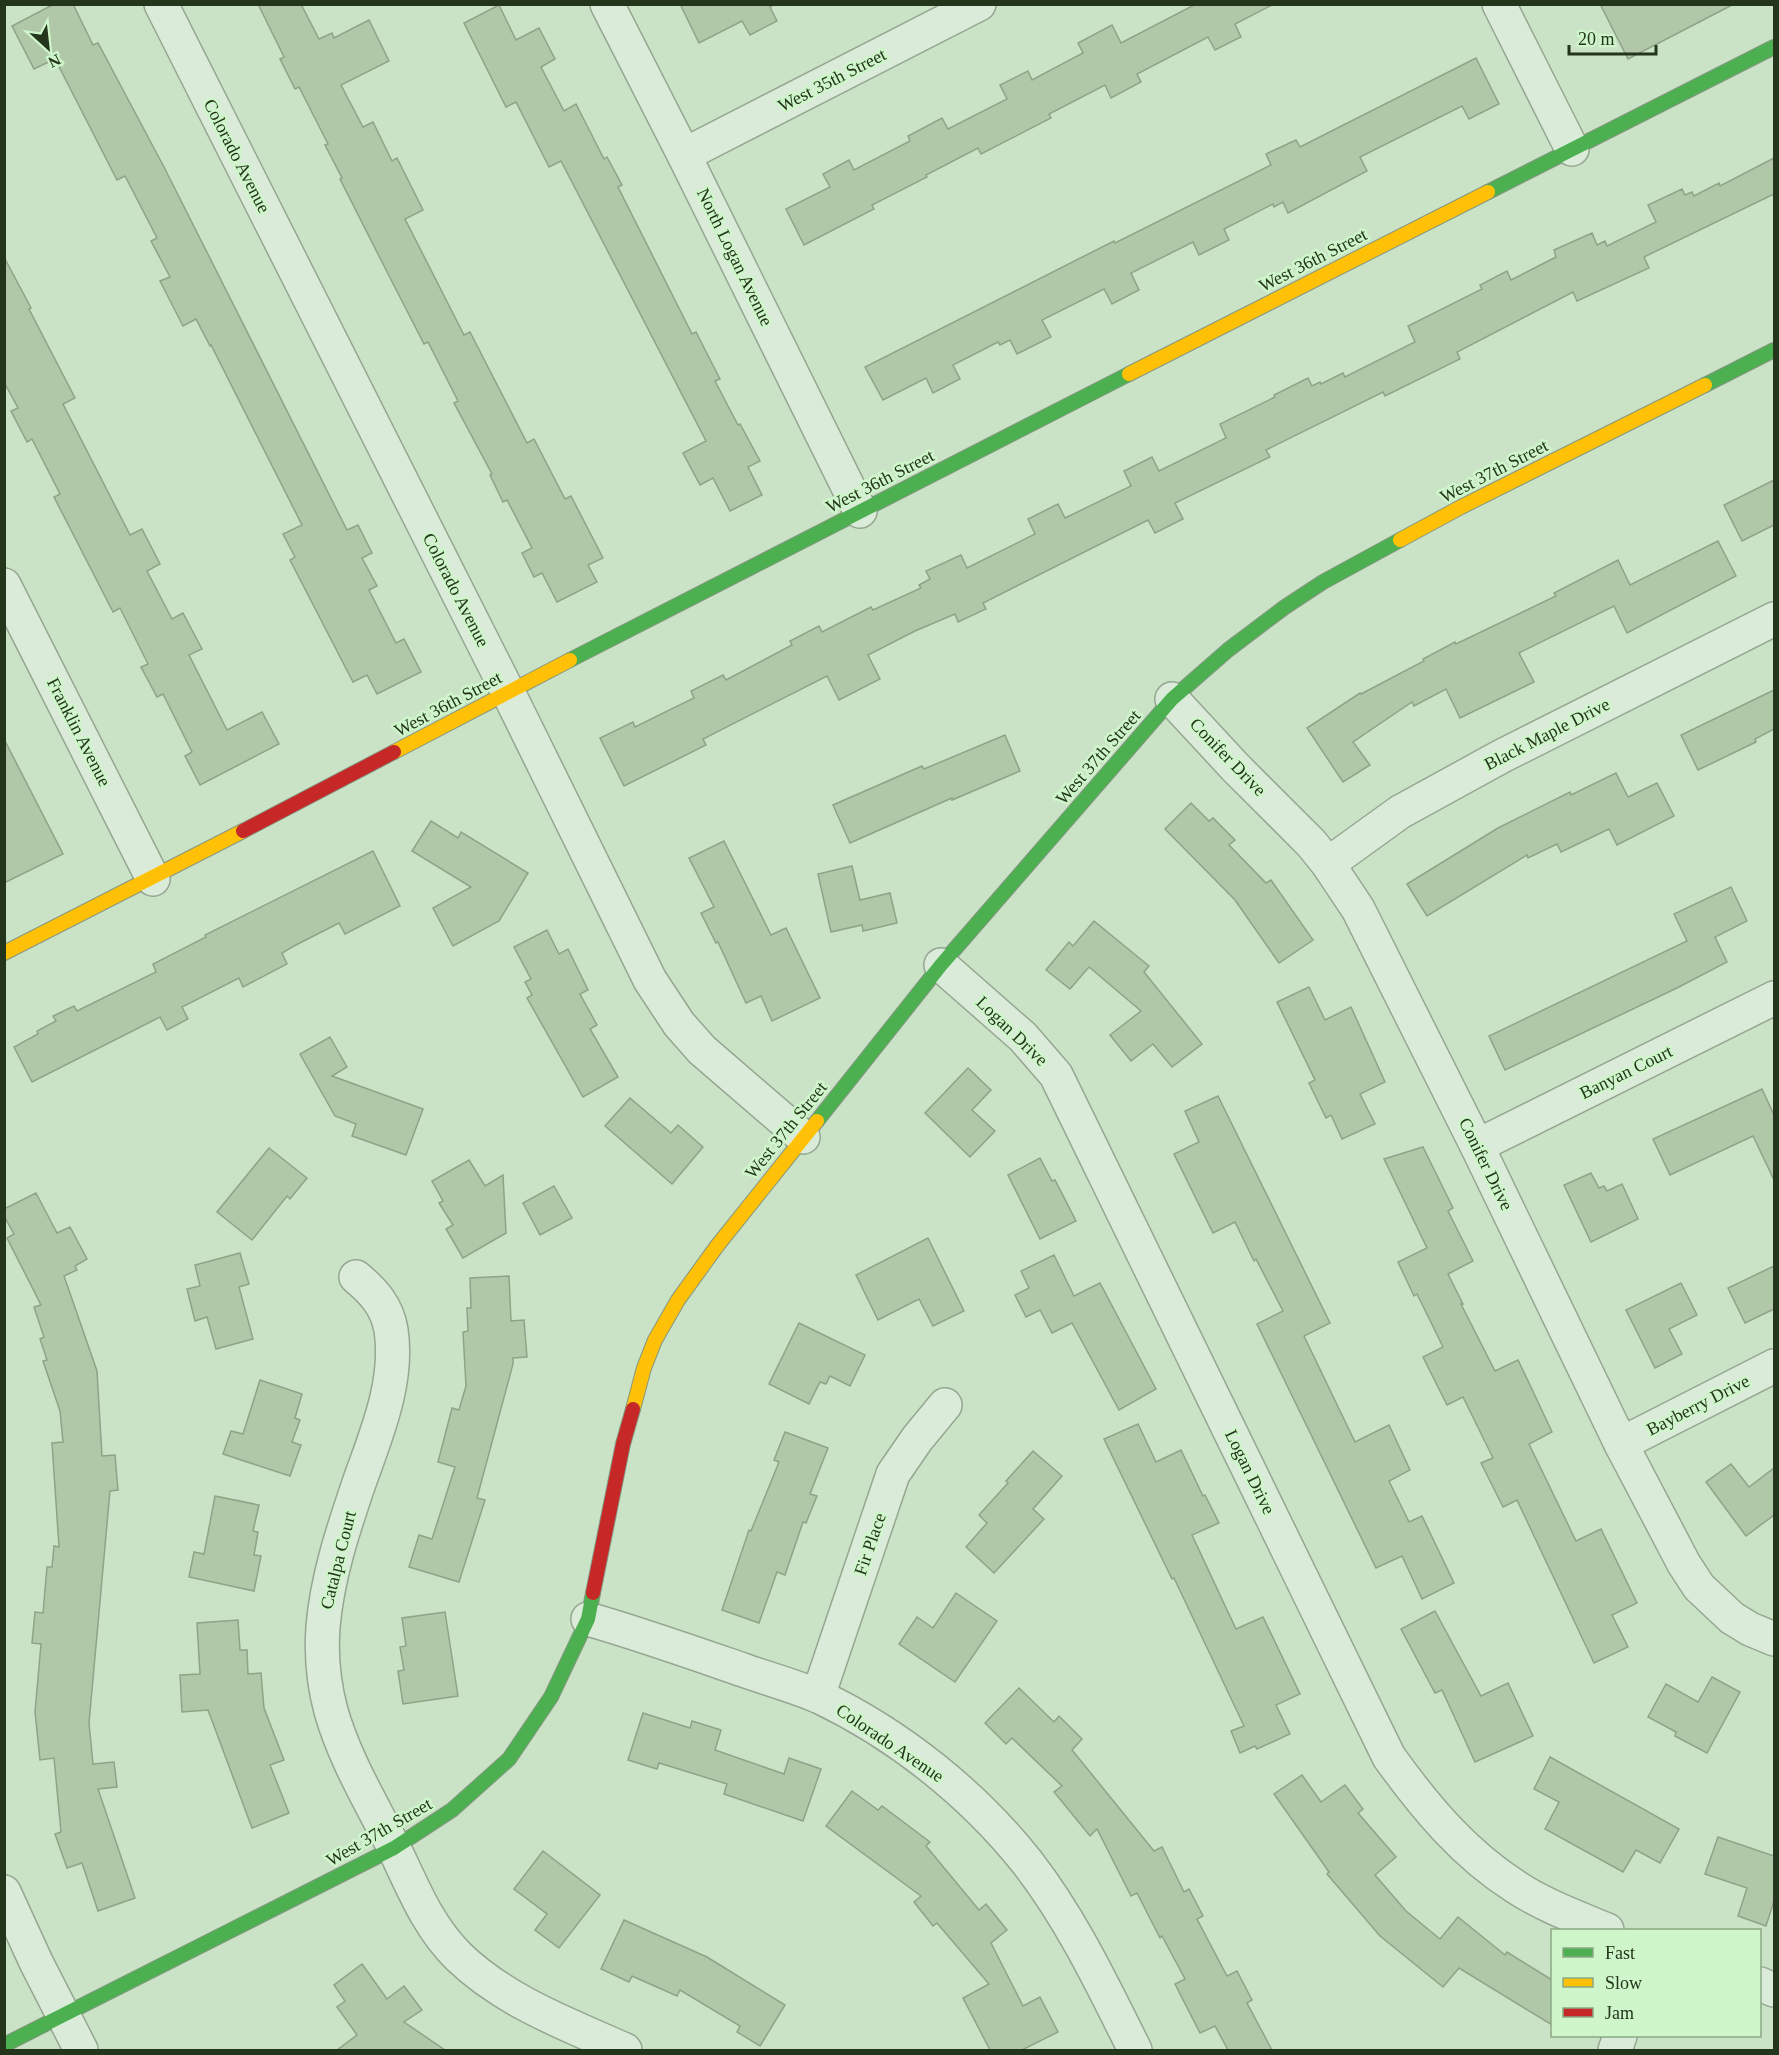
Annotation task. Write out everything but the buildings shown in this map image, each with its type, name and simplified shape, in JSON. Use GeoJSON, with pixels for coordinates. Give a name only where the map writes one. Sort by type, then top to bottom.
{"type":"FeatureCollection","features":[{"type":"Feature","properties":{"kind":"street","name":"Colorado Avenue"},"geometry":{"type":"LineString","coordinates":[[160,4],[508,692],[650,980],[679,1024],[702,1050],[803,1137]]}},
{"type":"Feature","properties":{"kind":"street","name":"North Logan Avenue"},"geometry":{"type":"LineString","coordinates":[[607,4],[860,511]]}},
{"type":"Feature","properties":{"kind":"street","name":"West 35th Street"},"geometry":{"type":"LineString","coordinates":[[684,155],[979,4]]}},
{"type":"Feature","properties":{"kind":"street"},"geometry":{"type":"LineString","coordinates":[[1499,4],[1572,149]]}},
{"type":"Feature","properties":{"kind":"street","name":"West 36th Street"},"geometry":{"type":"LineString","coordinates":[[4,953],[153,879],[508,692],[860,511],[1774,47]]}},
{"type":"Feature","properties":{"kind":"street","name":"West 37th Street"},"geometry":{"type":"LineString","coordinates":[[4,2045],[394,1848],[452,1810],[508,1759],[551,1697],[588,1618],[623,1444],[655,1340],[678,1300],[717,1246],[941,965],[1172,699],[1228,650],[1323,582],[1461,507],[1774,350]]}},
{"type":"Feature","properties":{"kind":"street","name":"Franklin Avenue"},"geometry":{"type":"LineString","coordinates":[[4,585],[153,879]]}},
{"type":"Feature","properties":{"kind":"street","name":"Black Maple Drive"},"geometry":{"type":"LineString","coordinates":[[1328,864],[1400,812],[1502,756],[1774,619]]}},
{"type":"Feature","properties":{"kind":"street","name":"Conifer Drive"},"geometry":{"type":"LineString","coordinates":[[1172,699],[1235,767],[1311,843],[1358,909],[1477,1146],[1621,1444],[1684,1564],[1714,1604],[1750,1629],[1774,1639]]}},
{"type":"Feature","properties":{"kind":"street","name":"Logan Drive"},"geometry":{"type":"LineString","coordinates":[[941,965],[1023,1037],[1056,1076],[1389,1757],[1415,1794],[1451,1835],[1485,1866],[1518,1889],[1605,1929]]}},
{"type":"Feature","properties":{"kind":"street","name":"Banyan Court"},"geometry":{"type":"LineString","coordinates":[[1477,1146],[1774,998]]}},
{"type":"Feature","properties":{"kind":"street","name":"Catalpa Court"},"geometry":{"type":"LineString","coordinates":[[356,1277],[375,1293],[385,1310],[391,1330],[392,1372],[381,1422],[344,1527],[332,1573],[323,1628],[323,1666],[330,1710],[345,1749],[394,1848]]}},
{"type":"Feature","properties":{"kind":"street","name":"Bayberry Drive"},"geometry":{"type":"LineString","coordinates":[[1621,1444],[1774,1366]]}},
{"type":"Feature","properties":{"kind":"street","name":"Fir Place"},"geometry":{"type":"LineString","coordinates":[[818,1696],[893,1474],[917,1438],[945,1405]]}},
{"type":"Feature","properties":{"kind":"street","name":"Colorado Avenue"},"geometry":{"type":"LineString","coordinates":[[588,1618],[818,1696],[868,1724],[931,1766],[972,1801],[1027,1862],[1074,1932],[1135,2050]]}},
{"type":"Feature","properties":{"kind":"street"},"geometry":{"type":"LineString","coordinates":[[394,1848],[432,1925],[459,1956],[489,1983],[526,2006],[625,2050]]}},
{"type":"Feature","properties":{"kind":"street"},"geometry":{"type":"LineString","coordinates":[[4,1892],[36,1962],[81,2050]]}},
{"type":"Feature","properties":{"kind":"traffic: fast"},"geometry":{"type":"LineString","coordinates":[[1488,192],[1774,47]]}},
{"type":"Feature","properties":{"kind":"traffic: fast"},"geometry":{"type":"LineString","coordinates":[[1705,385],[1774,350]]}},
{"type":"Feature","properties":{"kind":"traffic: fast"},"geometry":{"type":"LineString","coordinates":[[570,660],[1129,374]]}},
{"type":"Feature","properties":{"kind":"traffic: fast"},"geometry":{"type":"LineString","coordinates":[[817,1121],[941,965],[1172,699],[1228,650],[1285,607],[1323,582],[1400,540]]}},
{"type":"Feature","properties":{"kind":"traffic: fast"},"geometry":{"type":"LineString","coordinates":[[4,2045],[394,1848],[452,1810],[509,1759],[551,1697],[588,1619],[593,1593]]}},
{"type":"Feature","properties":{"kind":"traffic: slow"},"geometry":{"type":"LineString","coordinates":[[1129,374],[1488,192]]}},
{"type":"Feature","properties":{"kind":"traffic: slow"},"geometry":{"type":"LineString","coordinates":[[1400,540],[1705,385]]}},
{"type":"Feature","properties":{"kind":"traffic: slow"},"geometry":{"type":"LineString","coordinates":[[394,752],[570,660]]}},
{"type":"Feature","properties":{"kind":"traffic: slow"},"geometry":{"type":"LineString","coordinates":[[4,953],[243,831]]}},
{"type":"Feature","properties":{"kind":"traffic: slow"},"geometry":{"type":"LineString","coordinates":[[633,1409],[644,1368],[655,1340],[678,1300],[717,1246],[817,1121]]}},
{"type":"Feature","properties":{"kind":"traffic: jam"},"geometry":{"type":"LineString","coordinates":[[243,831],[394,752]]}},
{"type":"Feature","properties":{"kind":"traffic: jam"},"geometry":{"type":"LineString","coordinates":[[593,1593],[623,1444],[633,1409]]}}]}
